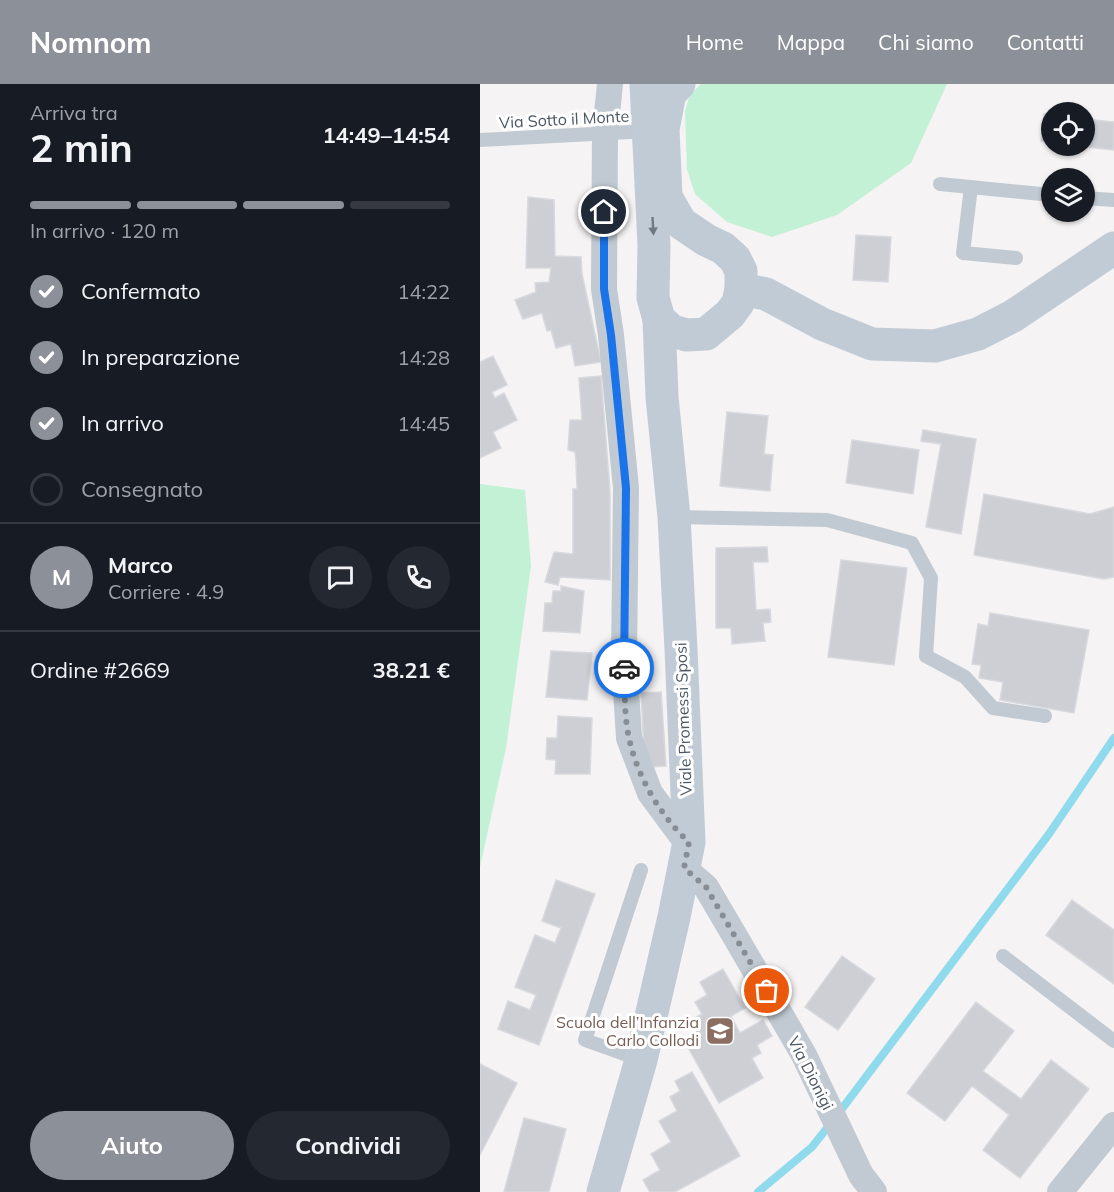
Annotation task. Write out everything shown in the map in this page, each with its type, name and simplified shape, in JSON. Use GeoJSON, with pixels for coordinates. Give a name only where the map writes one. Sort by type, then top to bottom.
{"type":"FeatureCollection","features":[{"type":"Feature","properties":{"kind":"main road","name":"Viale Promessi Sposi"},"geometry":{"type":"LineString","coordinates":[[603,1192],[640,1060],[686,855],[674,517],[662,397],[659,319],[653,298],[654,245],[646,84]]}},
{"type":"Feature","properties":{"kind":"main road"},"geometry":{"type":"LineString","coordinates":[[662,397],[684,350],[730,314],[738,303],[741,289],[741,271],[735,259],[723,248],[706,240],[681,223],[666,196],[663,129],[670,93],[678,84]]}},
{"type":"Feature","properties":{"kind":"main road"},"geometry":{"type":"LineString","coordinates":[[741,289],[766,294],[822,324],[872,344],[935,346],[978,334],[1013,316],[1114,248]]}},
{"type":"Feature","properties":{"kind":"main road"},"geometry":{"type":"LineString","coordinates":[[659,319],[672,331],[687,335],[706,334]]}},
{"type":"Feature","properties":{"kind":"street","name":"Via Dionigi"},"geometry":{"type":"LineString","coordinates":[[610,84],[606,133],[604,289],[611,335],[626,488],[624,657],[629,738],[638,768],[650,793],[681,835],[686,855],[804,1055],[848,1149],[861,1174],[874,1192]]}},
{"type":"Feature","properties":{"kind":"street"},"geometry":{"type":"LineString","coordinates":[[1060,1192],[1114,1125]]}},
{"type":"Feature","properties":{"kind":"lane","name":"Via Sotto il Monte"},"geometry":{"type":"LineString","coordinates":[[480,140],[649,130]]}},
{"type":"Feature","properties":{"kind":"lane"},"geometry":{"type":"LineString","coordinates":[[940,184],[1041,194]]}},
{"type":"Feature","properties":{"kind":"lane"},"geometry":{"type":"LineString","coordinates":[[971,187],[963,253],[1016,258]]}},
{"type":"Feature","properties":{"kind":"lane"},"geometry":{"type":"LineString","coordinates":[[1095,199],[1114,200]]}},
{"type":"Feature","properties":{"kind":"lane"},"geometry":{"type":"LineString","coordinates":[[674,517],[827,520],[912,543],[931,578],[926,656],[965,677],[993,708],[1045,716]]}},
{"type":"Feature","properties":{"kind":"lane"},"geometry":{"type":"LineString","coordinates":[[640,870],[585,1040],[640,1060]]}},
{"type":"Feature","properties":{"kind":"lane"},"geometry":{"type":"LineString","coordinates":[[1003,956],[1114,1041]]}},
{"type":"Feature","properties":{"kind":"green space"},"geometry":{"type":"Polygon","coordinates":[[[701,84],[947,84],[911,163],[837,215],[772,237],[727,222],[695,194],[687,169],[685,111],[690,95],[701,84]]]}},
{"type":"Feature","properties":{"kind":"green space"},"geometry":{"type":"Polygon","coordinates":[[[480,484],[525,490],[531,566],[506,748],[480,867],[480,484]]]}},
{"type":"Feature","properties":{"kind":"building"},"geometry":{"type":"Polygon","coordinates":[[[1095,120],[1114,122],[1114,150],[1095,148],[1095,120]]]}},
{"type":"Feature","properties":{"kind":"building"},"geometry":{"type":"Polygon","coordinates":[[[528,197],[554,200],[555,256],[581,257],[582,274],[601,362],[575,366],[571,344],[556,348],[551,330],[547,331],[542,313],[523,319],[515,300],[536,292],[535,283],[549,282],[551,268],[526,268],[528,197]]]}},
{"type":"Feature","properties":{"kind":"building"},"geometry":{"type":"Polygon","coordinates":[[[856,235],[891,237],[888,282],[853,280],[856,235]]]}},
{"type":"Feature","properties":{"kind":"building"},"geometry":{"type":"Polygon","coordinates":[[[493,356],[507,385],[492,392],[495,398],[504,393],[517,420],[493,432],[501,448],[480,458],[480,362],[493,356]]]}},
{"type":"Feature","properties":{"kind":"building"},"geometry":{"type":"Polygon","coordinates":[[[601,376],[610,491],[610,580],[560,577],[558,585],[545,582],[554,552],[573,554],[573,489],[577,489],[576,461],[575,452],[568,450],[570,420],[582,420],[579,378],[601,376]]]}},
{"type":"Feature","properties":{"kind":"building"},"geometry":{"type":"Polygon","coordinates":[[[727,412],[768,416],[764,454],[773,455],[770,491],[720,486],[727,412]]]}},
{"type":"Feature","properties":{"kind":"building"},"geometry":{"type":"Polygon","coordinates":[[[923,430],[976,439],[961,534],[926,527],[941,444],[921,441],[923,430]]]}},
{"type":"Feature","properties":{"kind":"building"},"geometry":{"type":"Polygon","coordinates":[[[852,440],[919,450],[913,494],[846,483],[852,440]]]}},
{"type":"Feature","properties":{"kind":"building"},"geometry":{"type":"Polygon","coordinates":[[[984,494],[1090,514],[1114,507],[1114,577],[1104,579],[974,555],[984,494]]]}},
{"type":"Feature","properties":{"kind":"building"},"geometry":{"type":"Polygon","coordinates":[[[767,547],[768,562],[753,562],[756,610],[770,609],[771,622],[763,623],[765,641],[732,644],[731,628],[716,628],[716,548],[767,547]]]}},
{"type":"Feature","properties":{"kind":"building"},"geometry":{"type":"Polygon","coordinates":[[[841,560],[907,568],[894,665],[828,657],[841,560]]]}},
{"type":"Feature","properties":{"kind":"building"},"geometry":{"type":"Polygon","coordinates":[[[561,586],[584,591],[580,633],[543,631],[545,603],[552,603],[553,591],[561,591],[561,586]]]}},
{"type":"Feature","properties":{"kind":"building"},"geometry":{"type":"Polygon","coordinates":[[[990,613],[1089,630],[1074,713],[1000,700],[1003,682],[979,678],[981,665],[972,664],[978,624],[988,626],[990,613]]]}},
{"type":"Feature","properties":{"kind":"building"},"geometry":{"type":"Polygon","coordinates":[[[551,651],[592,653],[587,700],[546,697],[551,651]]]}},
{"type":"Feature","properties":{"kind":"building"},"geometry":{"type":"Polygon","coordinates":[[[661,692],[666,766],[651,767],[644,752],[641,693],[661,692]]]}},
{"type":"Feature","properties":{"kind":"building"},"geometry":{"type":"Polygon","coordinates":[[[558,716],[592,718],[590,774],[555,774],[556,760],[546,759],[547,738],[557,738],[558,716]]]}},
{"type":"Feature","properties":{"kind":"building"},"geometry":{"type":"Polygon","coordinates":[[[556,880],[595,894],[539,1045],[498,1029],[508,1001],[530,1010],[536,995],[515,987],[535,935],[555,943],[561,928],[542,921],[556,880]]]}},
{"type":"Feature","properties":{"kind":"building"},"geometry":{"type":"Polygon","coordinates":[[[1072,900],[1114,930],[1114,984],[1046,935],[1072,900]]]}},
{"type":"Feature","properties":{"kind":"building"},"geometry":{"type":"Polygon","coordinates":[[[842,956],[875,979],[838,1030],[805,1007],[842,956]]]}},
{"type":"Feature","properties":{"kind":"building"},"geometry":{"type":"Polygon","coordinates":[[[723,969],[745,1008],[731,1016],[740,1033],[763,1020],[772,1036],[757,1045],[761,1053],[752,1058],[763,1078],[719,1103],[685,1042],[697,1035],[690,1021],[702,1014],[695,1002],[707,995],[700,982],[723,969]]]}},
{"type":"Feature","properties":{"kind":"building"},"geometry":{"type":"Polygon","coordinates":[[[976,1002],[1014,1031],[983,1071],[1021,1099],[1051,1060],[1089,1089],[1020,1178],[983,1150],[1009,1115],[972,1086],[945,1121],[907,1093],[976,1002]]]}},
{"type":"Feature","properties":{"kind":"building"},"geometry":{"type":"Polygon","coordinates":[[[480,1064],[517,1083],[480,1155],[480,1064]]]}},
{"type":"Feature","properties":{"kind":"building"},"geometry":{"type":"Polygon","coordinates":[[[692,1072],[740,1156],[675,1192],[650,1192],[643,1180],[660,1170],[651,1154],[671,1142],[659,1121],[677,1111],[670,1097],[680,1091],[675,1081],[692,1072]]]}},
{"type":"Feature","properties":{"kind":"building"},"geometry":{"type":"Polygon","coordinates":[[[524,1118],[566,1129],[549,1192],[504,1192],[524,1118]]]}},
{"type":"Feature","properties":{"kind":"waterway"},"geometry":{"type":"LineString","coordinates":[[838,1114],[1049,834],[1114,738]]}},
{"type":"Feature","properties":{"kind":"waterway"},"geometry":{"type":"LineString","coordinates":[[758,1192],[812,1147],[831,1123]]}},
{"type":"Feature","properties":{"kind":"way so far"},"geometry":{"type":"LineString","coordinates":[[624,668],[629,738],[638,768],[658,806],[689,842],[684,868],[706,887],[767,991]]}},
{"type":"Feature","properties":{"kind":"place","name":"Scuola dell’Infanzia Carlo Collodi"},"geometry":{"type":"Point","coordinates":[720,1031]}},
{"type":"Feature","properties":{"kind":"route"},"geometry":{"type":"LineString","coordinates":[[604,212],[604,289],[611,335],[626,488],[624,668]]}}]}
